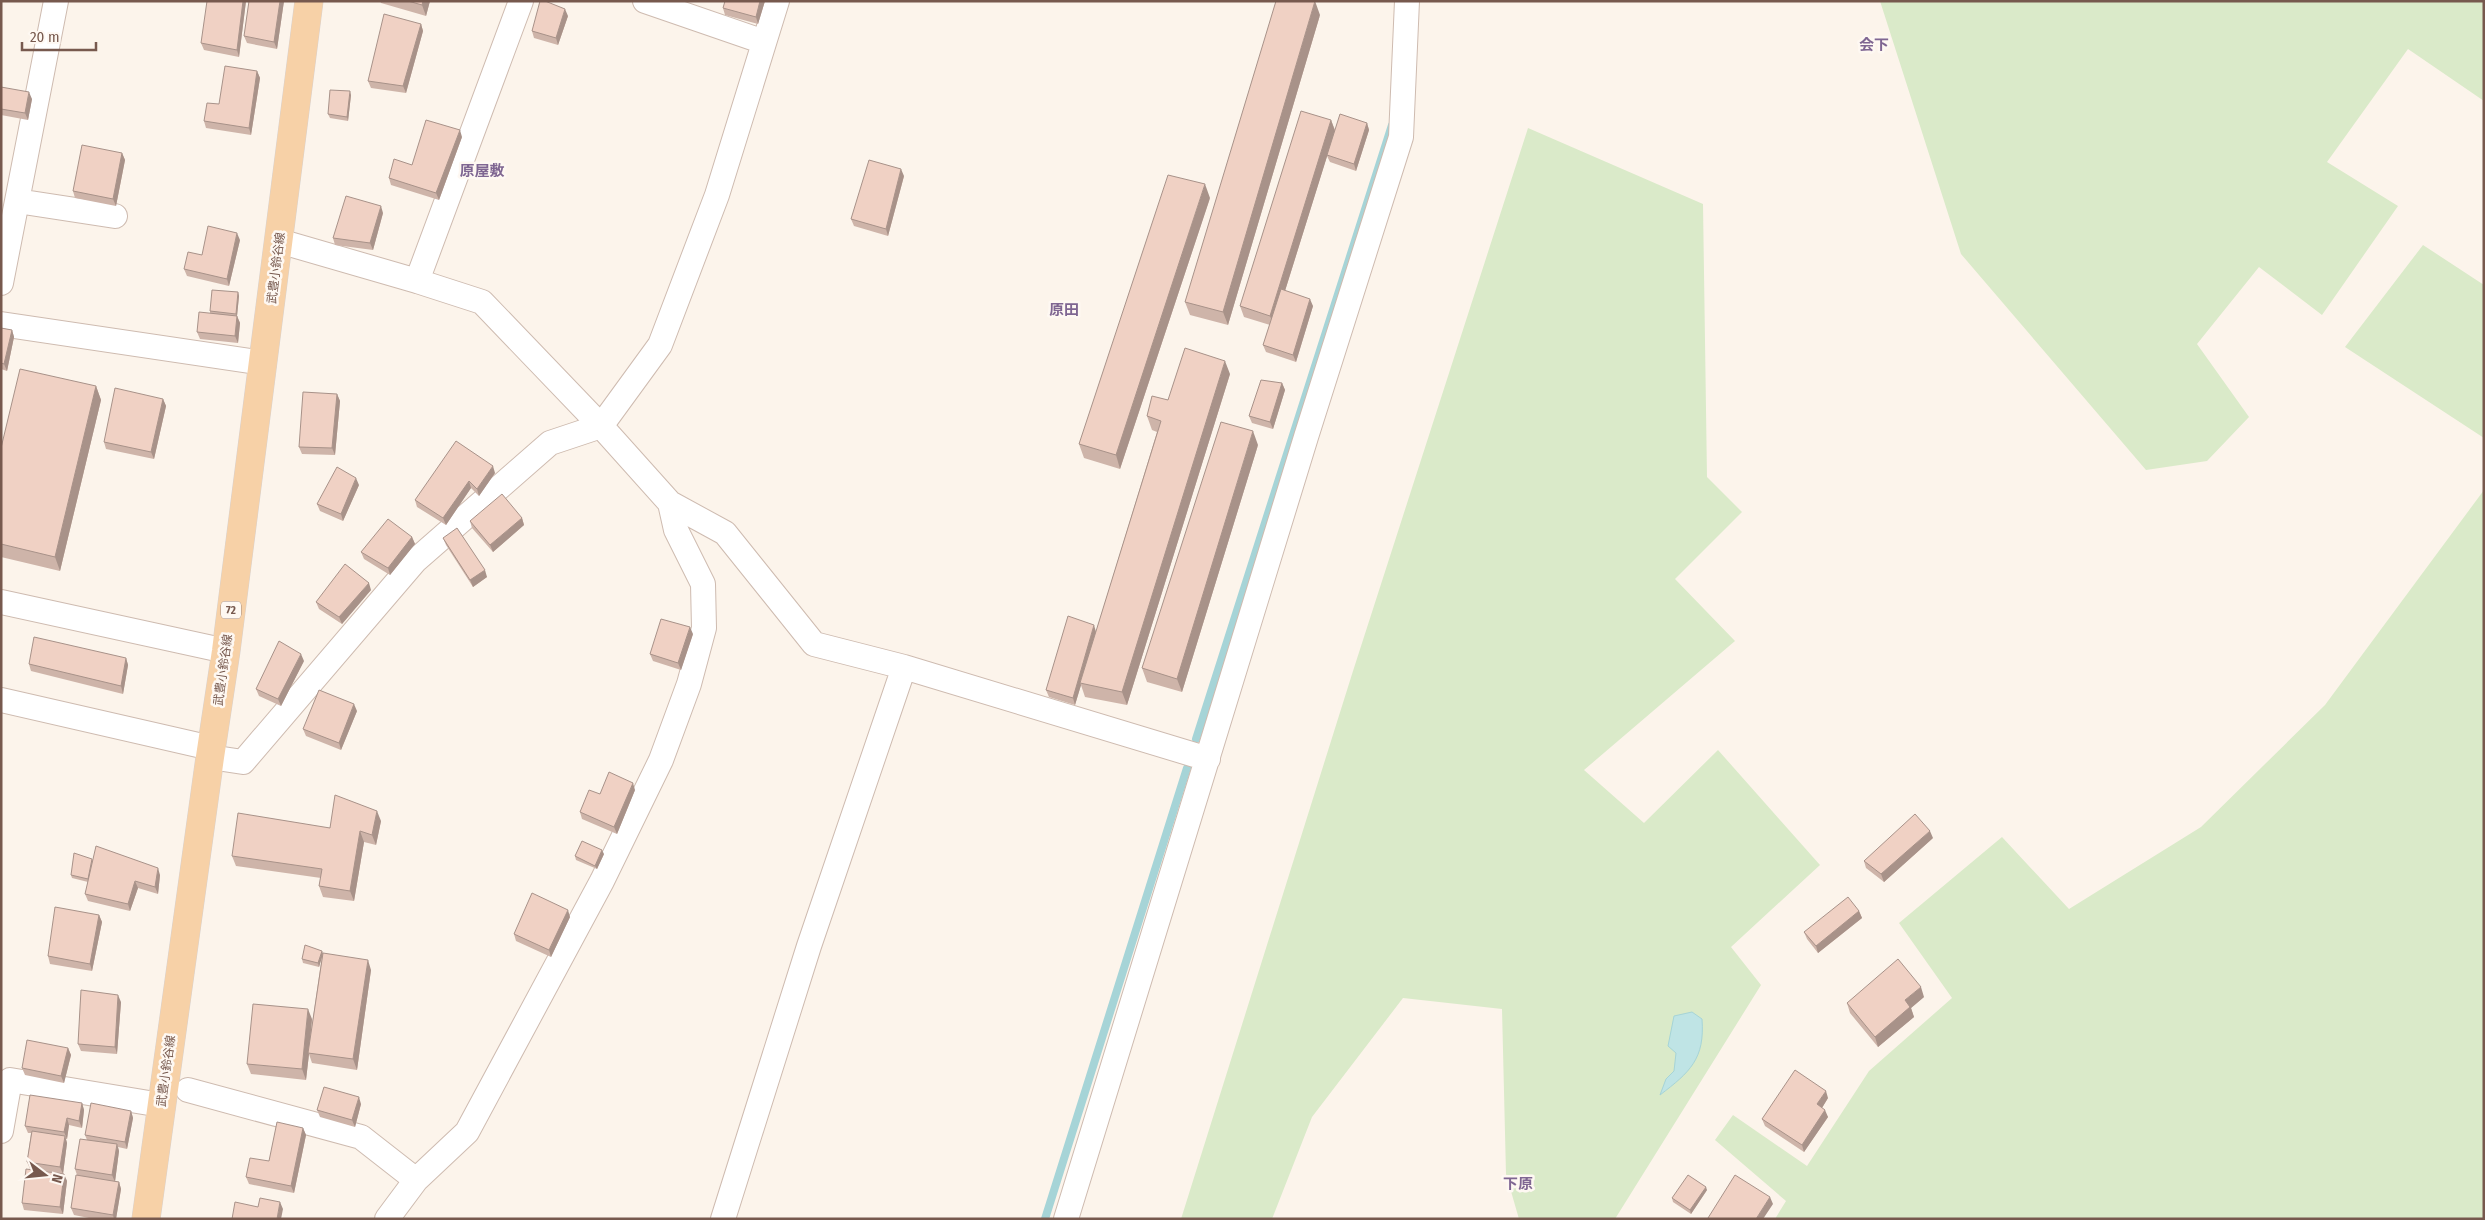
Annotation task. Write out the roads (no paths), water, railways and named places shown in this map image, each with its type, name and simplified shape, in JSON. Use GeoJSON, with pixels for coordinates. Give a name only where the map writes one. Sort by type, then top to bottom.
{"type":"FeatureCollection","features":[{"type":"Feature","properties":{"kind":"main road","name":"武豊小鈴谷線"},"geometry":{"type":"LineString","coordinates":[[146,1219],[210,753],[226,651],[309,1]]}},
{"type":"Feature","properties":{"kind":"street"},"geometry":{"type":"LineString","coordinates":[[1,284],[56,1]]}},
{"type":"Feature","properties":{"kind":"street"},"geometry":{"type":"LineString","coordinates":[[417,281],[521,1]]}},
{"type":"Feature","properties":{"kind":"street"},"geometry":{"type":"LineString","coordinates":[[645,1],[764,42]]}},
{"type":"Feature","properties":{"kind":"street"},"geometry":{"type":"LineString","coordinates":[[1,700],[243,762],[415,562],[550,443],[601,426],[660,345],[717,195],[777,1]]}},
{"type":"Feature","properties":{"kind":"street"},"geometry":{"type":"LineString","coordinates":[[1066,1219],[1402,137],[1407,1]]}},
{"type":"Feature","properties":{"kind":"street"},"geometry":{"type":"LineString","coordinates":[[17,201],[115,216]]}},
{"type":"Feature","properties":{"kind":"street"},"geometry":{"type":"LineString","coordinates":[[279,241],[482,302],[601,426],[670,503],[725,533],[814,644],[904,667],[1208,759]]}},
{"type":"Feature","properties":{"kind":"street"},"geometry":{"type":"LineString","coordinates":[[1,324],[264,363]]}},
{"type":"Feature","properties":{"kind":"street"},"geometry":{"type":"LineString","coordinates":[[387,1219],[416,1180],[467,1132],[602,881],[661,760],[689,684],[704,628],[703,584],[676,530],[670,503]]}},
{"type":"Feature","properties":{"kind":"street"},"geometry":{"type":"LineString","coordinates":[[1,602],[226,651]]}},
{"type":"Feature","properties":{"kind":"street"},"geometry":{"type":"LineString","coordinates":[[723,1219],[810,946],[904,667]]}},
{"type":"Feature","properties":{"kind":"street"},"geometry":{"type":"LineString","coordinates":[[1,1131],[10,1080],[161,1105]]}},
{"type":"Feature","properties":{"kind":"street"},"geometry":{"type":"LineString","coordinates":[[188,1090],[361,1136],[416,1180]]}},
{"type":"Feature","properties":{"kind":"water"},"geometry":{"type":"Polygon","coordinates":[[[1692,1012],[1702,1019],[1701,1045],[1698,1055],[1680,1079],[1660,1095],[1666,1079],[1674,1071],[1676,1053],[1668,1046],[1674,1016],[1692,1012]]]}},
{"type":"Feature","properties":{"kind":"waterway"},"geometry":{"type":"LineString","coordinates":[[1196,739],[1392,125]]}},
{"type":"Feature","properties":{"kind":"waterway"},"geometry":{"type":"LineString","coordinates":[[1045,1219],[1187,768]]}},
{"type":"Feature","properties":{"kind":"district","name":"会下"},"geometry":{"type":"Point","coordinates":[1874,45]}},
{"type":"Feature","properties":{"kind":"district","name":"原屋敷"},"geometry":{"type":"Point","coordinates":[482,171]}},
{"type":"Feature","properties":{"kind":"district","name":"原田"},"geometry":{"type":"Point","coordinates":[1064,310]}},
{"type":"Feature","properties":{"kind":"district","name":"下原"},"geometry":{"type":"Point","coordinates":[1518,1184]}}]}
